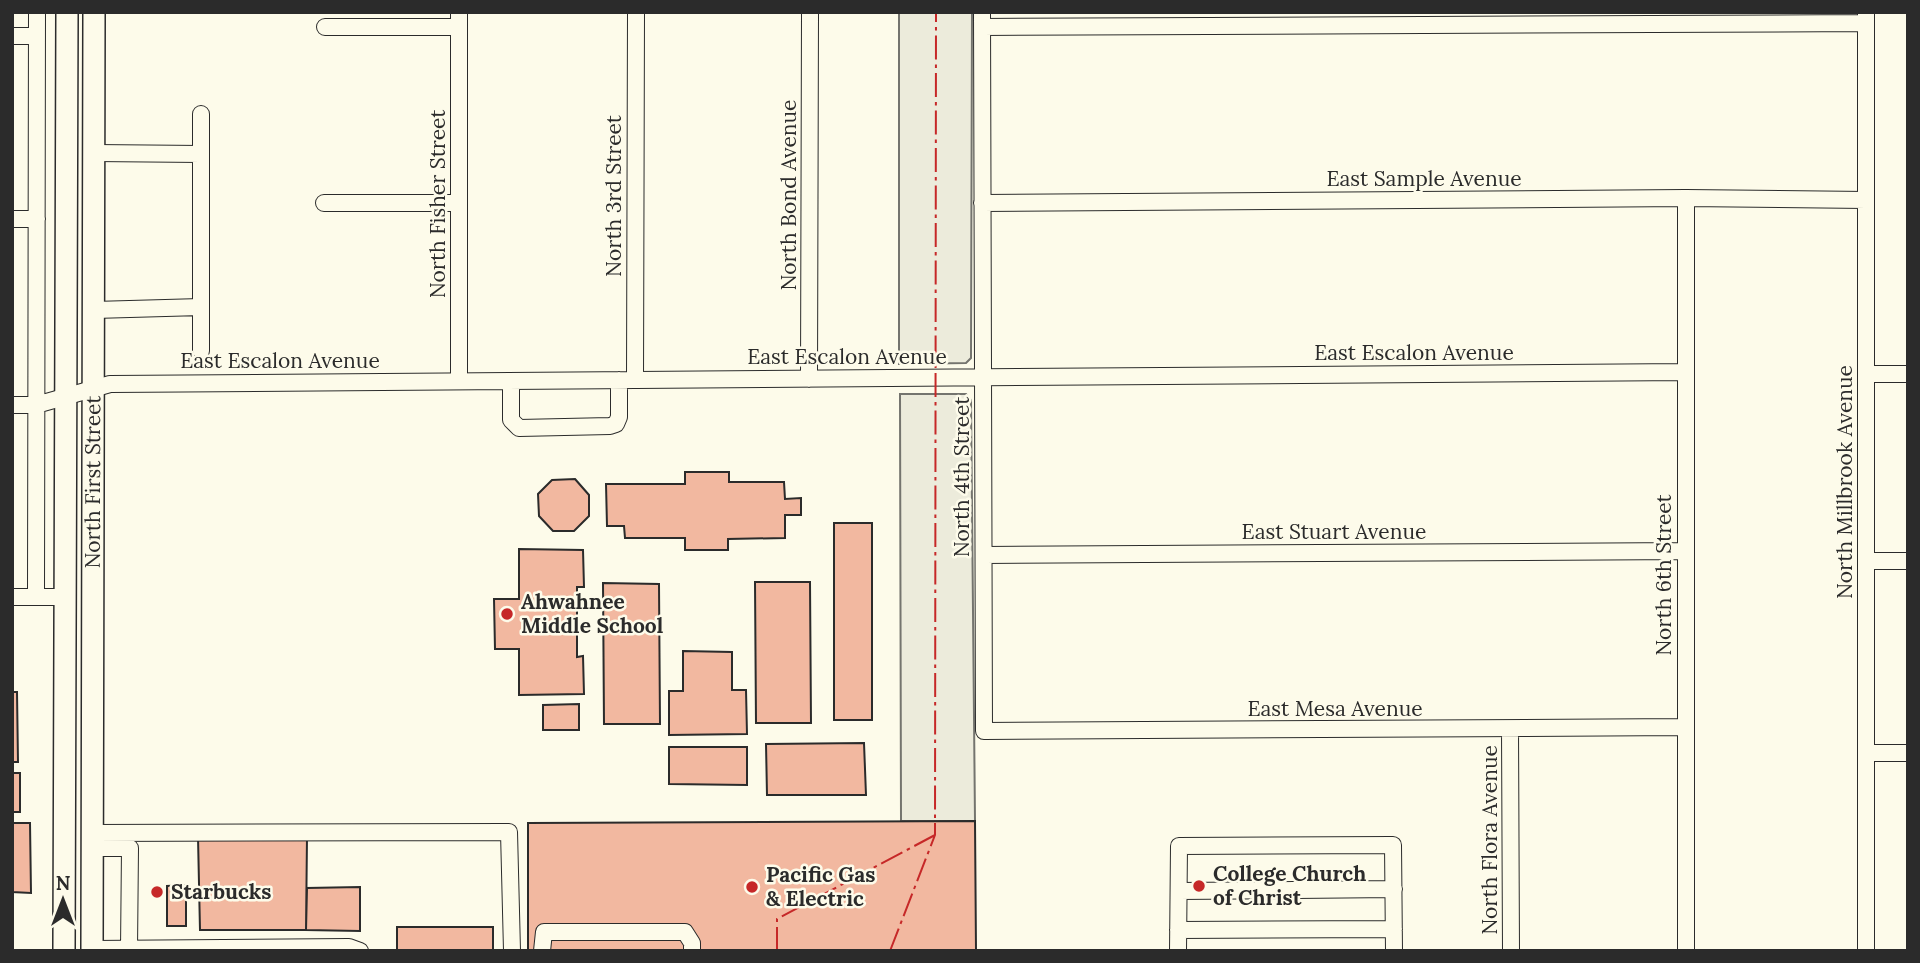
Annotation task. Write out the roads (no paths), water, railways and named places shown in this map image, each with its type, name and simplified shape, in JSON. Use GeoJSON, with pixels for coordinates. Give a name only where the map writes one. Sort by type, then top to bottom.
{"type":"FeatureCollection","features":[{"type":"Feature","properties":{"kind":"main road","name":"North First Street"},"geometry":{"type":"LineString","coordinates":[[64,951],[67,12]]}},
{"type":"Feature","properties":{"kind":"main road","name":"North First Street"},"geometry":{"type":"LineString","coordinates":[[92,12],[92,950]]}},
{"type":"Feature","properties":{"kind":"main road"},"geometry":{"type":"LineString","coordinates":[[64,784],[77,838],[79,936],[86,947],[92,950]]}},
{"type":"Feature","properties":{"kind":"street"},"geometry":{"type":"LineString","coordinates":[[36,597],[37,12]]}},
{"type":"Feature","properties":{"kind":"street","name":"North 3rd Street"},"geometry":{"type":"LineString","coordinates":[[511,381],[511,420],[519,428],[610,426],[616,424],[619,417],[627,380],[636,12]]}},
{"type":"Feature","properties":{"kind":"street","name":"North Bond Avenue"},"geometry":{"type":"LineString","coordinates":[[809,379],[810,12]]}},
{"type":"Feature","properties":{"kind":"street"},"geometry":{"type":"LineString","coordinates":[[982,20],[1866,18]]}},
{"type":"Feature","properties":{"kind":"street","name":"North Millbrook Avenue"},"geometry":{"type":"LineString","coordinates":[[1866,18],[1866,951]]}},
{"type":"Feature","properties":{"kind":"street","name":"North Fisher Street"},"geometry":{"type":"LineString","coordinates":[[325,27],[459,20],[459,381]]}},
{"type":"Feature","properties":{"kind":"street","name":"North 4th Street"},"geometry":{"type":"LineString","coordinates":[[982,20],[984,731]]}},
{"type":"Feature","properties":{"kind":"street"},"geometry":{"type":"LineString","coordinates":[[12,36],[37,36]]}},
{"type":"Feature","properties":{"kind":"street"},"geometry":{"type":"LineString","coordinates":[[201,114],[201,351]]}},
{"type":"Feature","properties":{"kind":"street"},"geometry":{"type":"LineString","coordinates":[[94,153],[201,154]]}},
{"type":"Feature","properties":{"kind":"street","name":"East Sample Avenue"},"geometry":{"type":"LineString","coordinates":[[982,203],[1686,198],[1866,200]]}},
{"type":"Feature","properties":{"kind":"street","name":"North 6th Street"},"geometry":{"type":"LineString","coordinates":[[1686,198],[1686,951]]}},
{"type":"Feature","properties":{"kind":"street"},"geometry":{"type":"LineString","coordinates":[[324,203],[459,203]]}},
{"type":"Feature","properties":{"kind":"street"},"geometry":{"type":"LineString","coordinates":[[12,219],[37,219]]}},
{"type":"Feature","properties":{"kind":"street"},"geometry":{"type":"LineString","coordinates":[[94,310],[201,307]]}},
{"type":"Feature","properties":{"kind":"street","name":"East Escalon Avenue"},"geometry":{"type":"LineString","coordinates":[[12,405],[36,405],[110,384],[1685,372]]}},
{"type":"Feature","properties":{"kind":"street"},"geometry":{"type":"LineString","coordinates":[[1866,374],[1908,374]]}},
{"type":"Feature","properties":{"kind":"street","name":"East Stuart Avenue"},"geometry":{"type":"LineString","coordinates":[[984,555],[1685,551]]}},
{"type":"Feature","properties":{"kind":"street"},"geometry":{"type":"LineString","coordinates":[[1866,561],[1908,561]]}},
{"type":"Feature","properties":{"kind":"street"},"geometry":{"type":"LineString","coordinates":[[12,597],[64,597]]}},
{"type":"Feature","properties":{"kind":"street","name":"East Mesa Avenue"},"geometry":{"type":"LineString","coordinates":[[984,731],[1685,727]]}},
{"type":"Feature","properties":{"kind":"street","name":"North Flora Avenue"},"geometry":{"type":"LineString","coordinates":[[1510,729],[1511,951]]}},
{"type":"Feature","properties":{"kind":"street"},"geometry":{"type":"LineString","coordinates":[[1866,753],[1908,753]]}},
{"type":"Feature","properties":{"kind":"street"},"geometry":{"type":"LineString","coordinates":[[92,841],[509,832],[512,951]]}},
{"type":"Feature","properties":{"kind":"street"},"geometry":{"type":"LineString","coordinates":[[92,841],[130,848],[129,948]]}},
{"type":"Feature","properties":{"kind":"street"},"geometry":{"type":"LineString","coordinates":[[1178,951],[1180,846],[1393,845],[1394,951]]}},
{"type":"Feature","properties":{"kind":"street"},"geometry":{"type":"LineString","coordinates":[[1179,891],[1394,889]]}},
{"type":"Feature","properties":{"kind":"street"},"geometry":{"type":"LineString","coordinates":[[1178,930],[1394,929]]}},
{"type":"Feature","properties":{"kind":"street"},"geometry":{"type":"LineString","coordinates":[[542,951],[544,932],[685,932],[692,943],[692,951]]}},
{"type":"Feature","properties":{"kind":"street"},"geometry":{"type":"LineString","coordinates":[[92,950],[349,947],[360,951]]}},
{"type":"Feature","properties":{"kind":"place","name":"Ahwahnee Middle School"},"geometry":{"type":"Point","coordinates":[507,614]}},
{"type":"Feature","properties":{"kind":"place","name":"College Church of Christ"},"geometry":{"type":"Point","coordinates":[1199,886]}},
{"type":"Feature","properties":{"kind":"place","name":"Pacific Gas & Electric"},"geometry":{"type":"Point","coordinates":[752,887]}},
{"type":"Feature","properties":{"kind":"place","name":"Starbucks"},"geometry":{"type":"Point","coordinates":[157,892]}}]}
